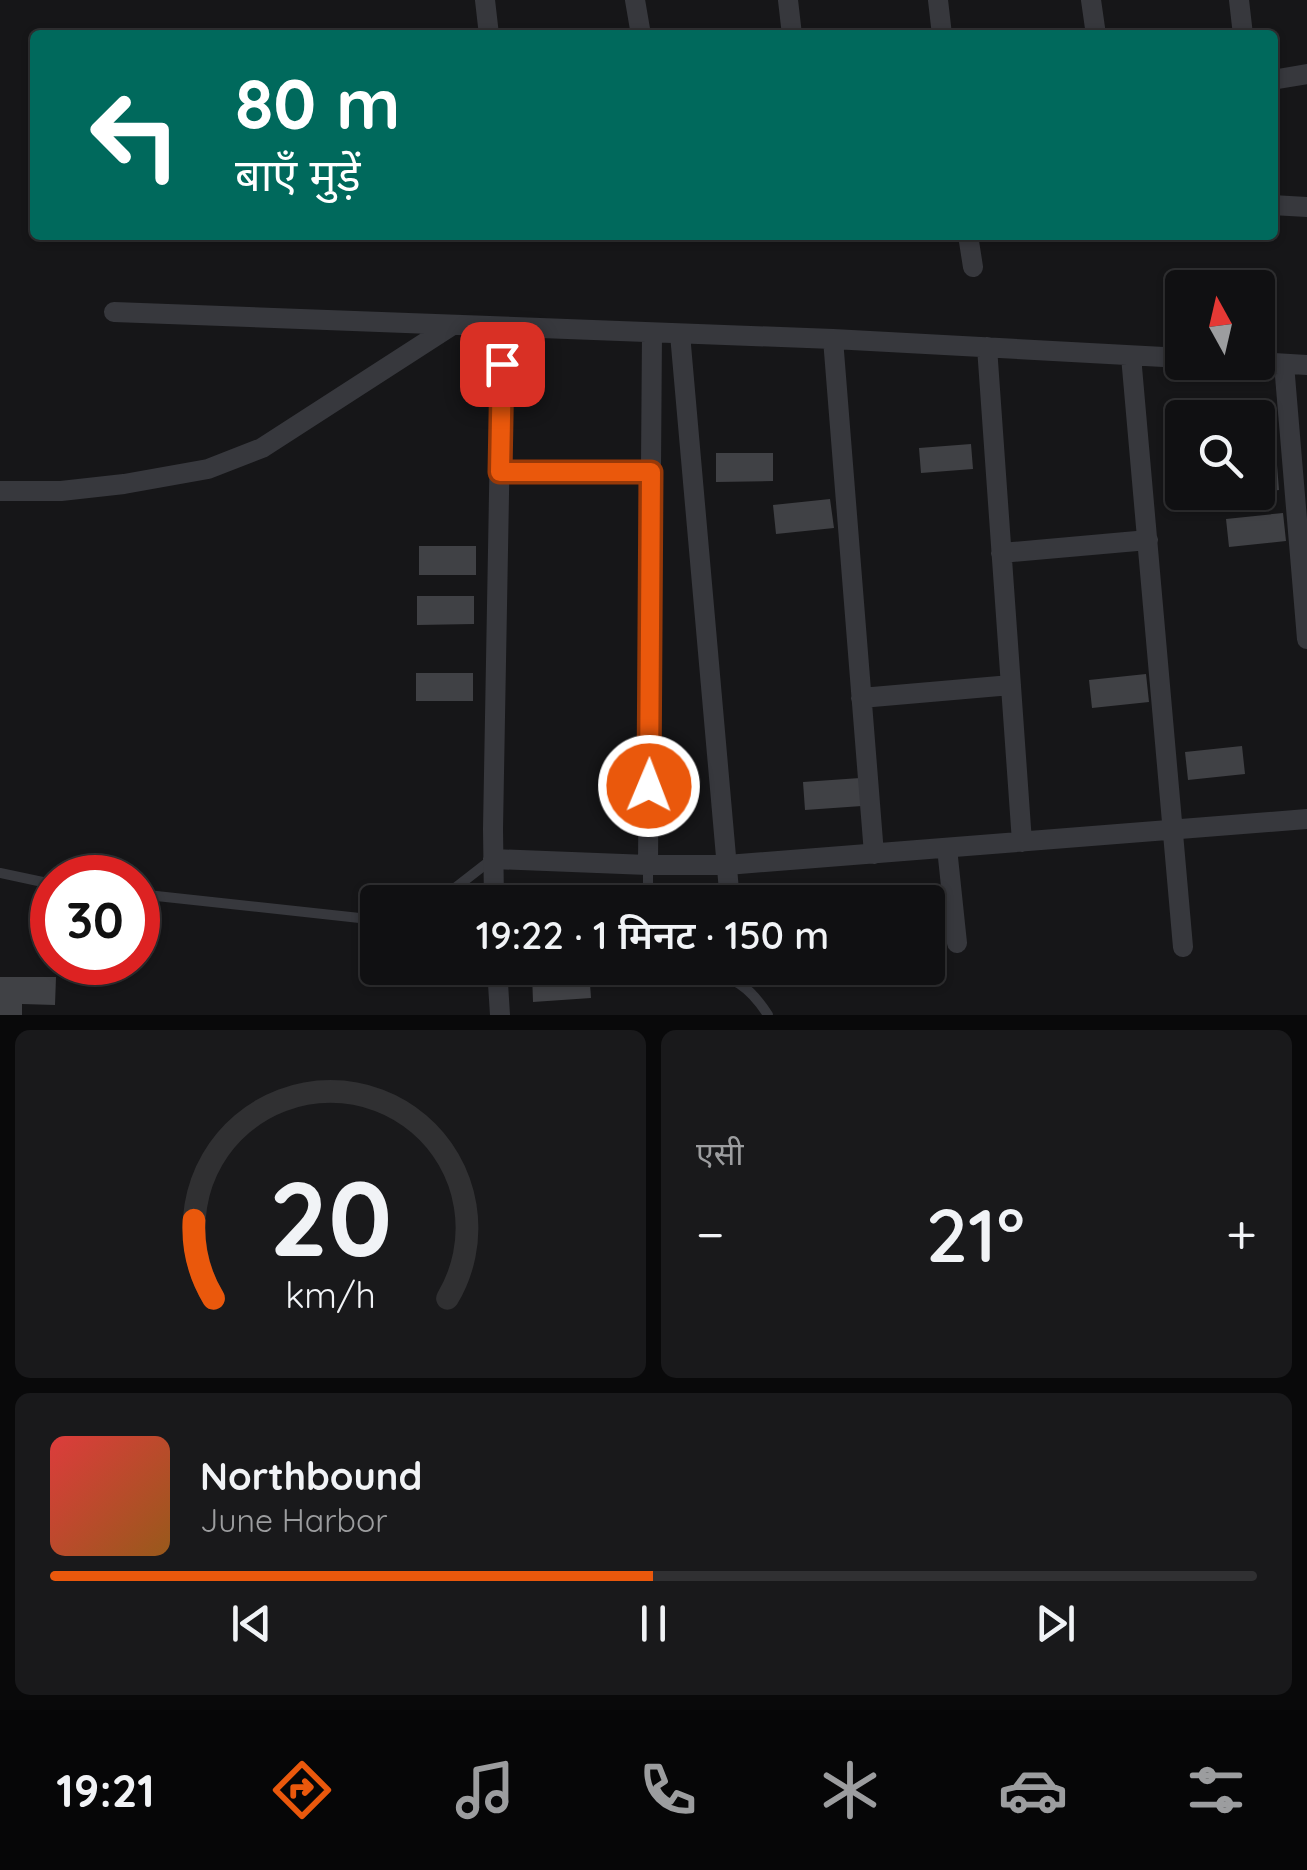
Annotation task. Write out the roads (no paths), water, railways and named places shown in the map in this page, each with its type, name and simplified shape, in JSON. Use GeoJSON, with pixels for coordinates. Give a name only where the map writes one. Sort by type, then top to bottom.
{"type":"FeatureCollection","features":[{"type":"Feature","properties":{"kind":"street"},"geometry":{"type":"LineString","coordinates":[[485,0],[488,30]]}},
{"type":"Feature","properties":{"kind":"street"},"geometry":{"type":"LineString","coordinates":[[636,0],[639,30]]}},
{"type":"Feature","properties":{"kind":"street"},"geometry":{"type":"LineString","coordinates":[[788,0],[791,30]]}},
{"type":"Feature","properties":{"kind":"street"},"geometry":{"type":"LineString","coordinates":[[938,0],[941,30]]}},
{"type":"Feature","properties":{"kind":"street"},"geometry":{"type":"LineString","coordinates":[[1091,0],[1095,30]]}},
{"type":"Feature","properties":{"kind":"street"},"geometry":{"type":"LineString","coordinates":[[1239,0],[1242,30]]}},
{"type":"Feature","properties":{"kind":"street"},"geometry":{"type":"LineString","coordinates":[[1278,79],[1307,74]]}},
{"type":"Feature","properties":{"kind":"street"},"geometry":{"type":"LineString","coordinates":[[1278,205],[1307,207]]}},
{"type":"Feature","properties":{"kind":"street"},"geometry":{"type":"LineString","coordinates":[[969,240],[973,267]]}},
{"type":"Feature","properties":{"kind":"street"},"geometry":{"type":"LineString","coordinates":[[114,312],[833,340],[1165,357]]}},
{"type":"Feature","properties":{"kind":"street"},"geometry":{"type":"LineString","coordinates":[[0,492],[61,491],[208,469],[262,448],[452,325]]}},
{"type":"Feature","properties":{"kind":"street"},"geometry":{"type":"LineString","coordinates":[[494,885],[502,327]]}},
{"type":"Feature","properties":{"kind":"street"},"geometry":{"type":"LineString","coordinates":[[648,865],[652,333]]}},
{"type":"Feature","properties":{"kind":"street"},"geometry":{"type":"LineString","coordinates":[[680,334],[729,885]]}},
{"type":"Feature","properties":{"kind":"street"},"geometry":{"type":"LineString","coordinates":[[833,340],[874,854]]}},
{"type":"Feature","properties":{"kind":"street"},"geometry":{"type":"LineString","coordinates":[[987,348],[1022,842]]}},
{"type":"Feature","properties":{"kind":"street"},"geometry":{"type":"LineString","coordinates":[[1131,356],[1183,947]]}},
{"type":"Feature","properties":{"kind":"street"},"geometry":{"type":"LineString","coordinates":[[1275,363],[1307,365]]}},
{"type":"Feature","properties":{"kind":"street"},"geometry":{"type":"LineString","coordinates":[[1284,364],[1304,551],[1307,639]]}},
{"type":"Feature","properties":{"kind":"street"},"geometry":{"type":"LineString","coordinates":[[500,472],[651,472]]}},
{"type":"Feature","properties":{"kind":"street"},"geometry":{"type":"LineString","coordinates":[[1002,553],[1148,540]]}},
{"type":"Feature","properties":{"kind":"street"},"geometry":{"type":"LineString","coordinates":[[862,698],[1011,685]]}},
{"type":"Feature","properties":{"kind":"street"},"geometry":{"type":"LineString","coordinates":[[493,858],[727,865],[1307,819]]}},
{"type":"Feature","properties":{"kind":"street"},"geometry":{"type":"LineString","coordinates":[[947,848],[958,943]]}},
{"type":"Feature","properties":{"kind":"street"},"geometry":{"type":"LineString","coordinates":[[499,985],[500,1015]]}},
{"type":"Feature","properties":{"kind":"lane"},"geometry":{"type":"LineString","coordinates":[[459,885],[493,858]]}},
{"type":"Feature","properties":{"kind":"lane"},"geometry":{"type":"LineString","coordinates":[[648,865],[648,885]]}},
{"type":"Feature","properties":{"kind":"lane"},"geometry":{"type":"LineString","coordinates":[[0,873],[30,879]]}},
{"type":"Feature","properties":{"kind":"lane"},"geometry":{"type":"LineString","coordinates":[[160,896],[360,918]]}},
{"type":"Feature","properties":{"kind":"lane"},"geometry":{"type":"LineString","coordinates":[[744,985],[768,1015]]}}]}
